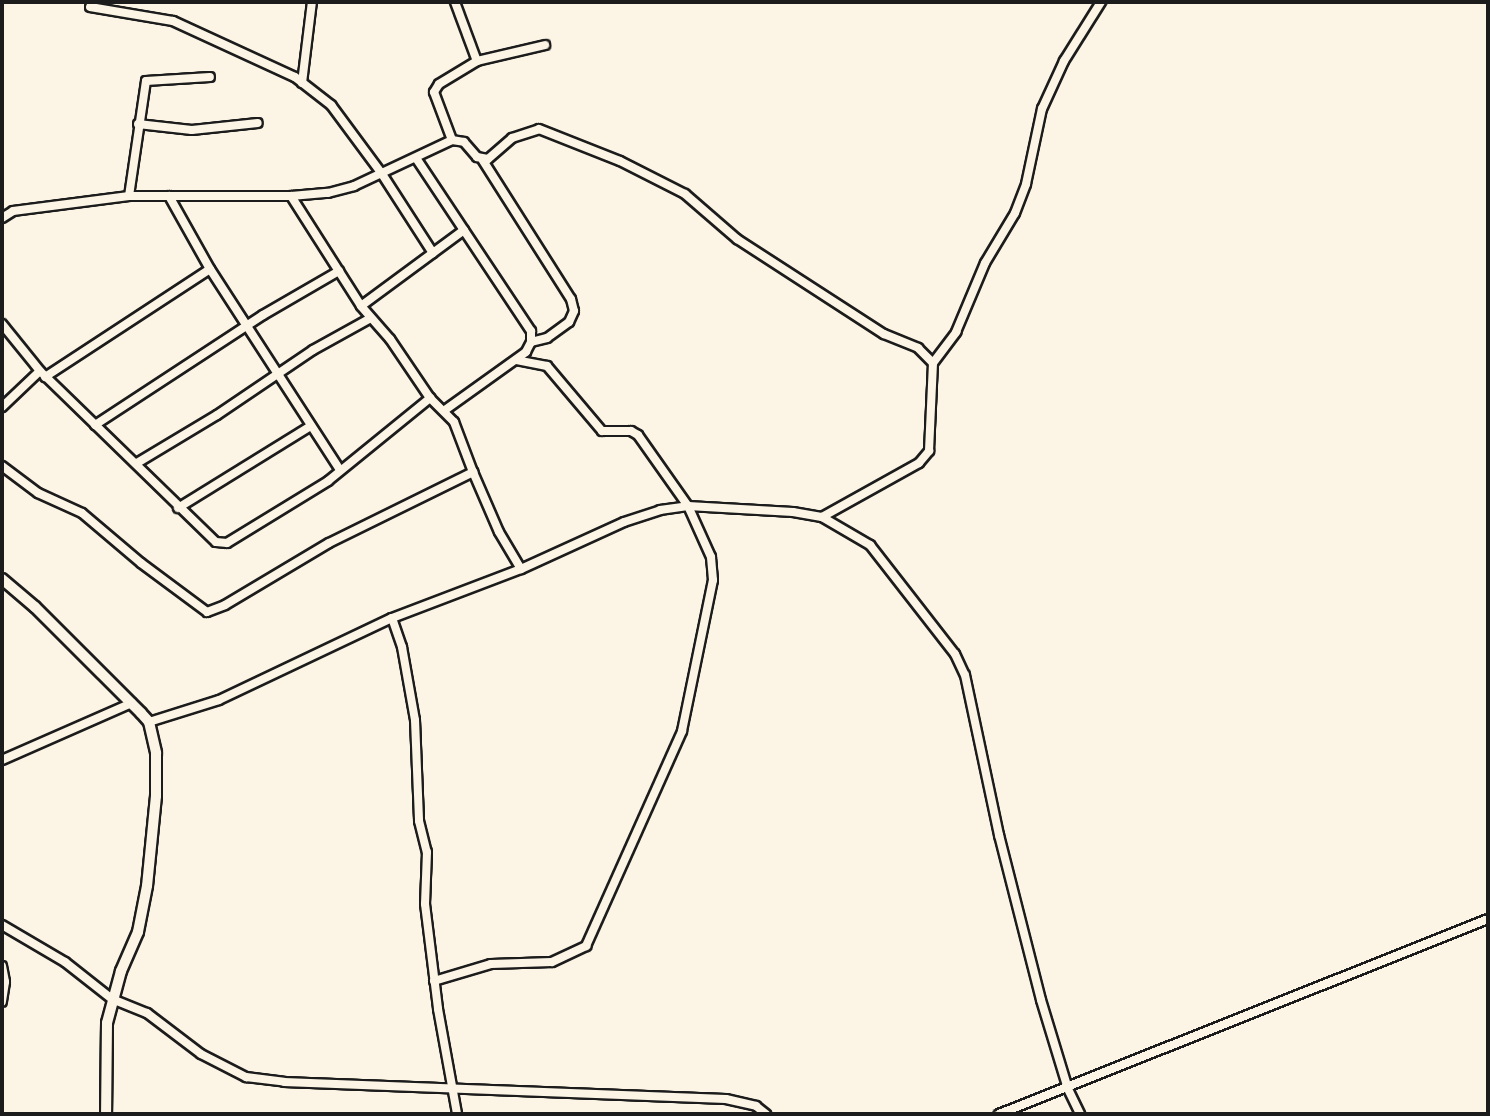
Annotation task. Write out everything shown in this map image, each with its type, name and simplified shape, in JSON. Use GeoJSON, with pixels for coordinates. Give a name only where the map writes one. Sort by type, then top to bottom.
{"type":"FeatureCollection","features":[{"type":"Feature","properties":{"kind":"street"},"geometry":{"type":"LineString","coordinates":[[302,83],[312,2]]}},
{"type":"Feature","properties":{"kind":"street"},"geometry":{"type":"LineString","coordinates":[[455,2],[477,61]]}},
{"type":"Feature","properties":{"kind":"street"},"geometry":{"type":"LineString","coordinates":[[822,517],[925,457],[929,451],[933,363],[956,332],[985,263],[1018,206],[1026,184],[1042,109],[1064,61],[1101,2]]}},
{"type":"Feature","properties":{"kind":"street"},"geometry":{"type":"LineString","coordinates":[[90,7],[173,21],[302,83],[331,105],[382,174],[433,253]]}},
{"type":"Feature","properties":{"kind":"street"},"geometry":{"type":"LineString","coordinates":[[453,140],[435,92],[439,84],[477,61],[545,45]]}},
{"type":"Feature","properties":{"kind":"street"},"geometry":{"type":"LineString","coordinates":[[129,196],[146,80],[210,78]]}},
{"type":"Feature","properties":{"kind":"street"},"geometry":{"type":"LineString","coordinates":[[138,124],[192,130],[258,123]]}},
{"type":"Feature","properties":{"kind":"street"},"geometry":{"type":"LineString","coordinates":[[2,218],[13,211],[129,196],[291,196],[328,192],[382,174],[453,140],[464,142],[477,157],[488,159],[512,138],[539,129],[620,162],[685,194],[737,239],[884,334],[918,348],[933,363]]}},
{"type":"Feature","properties":{"kind":"street"},"geometry":{"type":"LineString","coordinates":[[416,158],[531,331],[531,342],[526,352],[445,410]]}},
{"type":"Feature","properties":{"kind":"street"},"geometry":{"type":"LineString","coordinates":[[482,159],[571,299],[574,311],[569,322],[547,338],[531,342]]}},
{"type":"Feature","properties":{"kind":"street"},"geometry":{"type":"LineString","coordinates":[[169,196],[210,269],[340,470]]}},
{"type":"Feature","properties":{"kind":"street"},"geometry":{"type":"LineString","coordinates":[[291,196],[361,306],[390,339],[430,398],[445,410],[454,422],[499,532],[521,569]]}},
{"type":"Feature","properties":{"kind":"street"},"geometry":{"type":"LineString","coordinates":[[361,306],[464,230]]}},
{"type":"Feature","properties":{"kind":"street"},"geometry":{"type":"LineString","coordinates":[[2,407],[43,374],[210,269]]}},
{"type":"Feature","properties":{"kind":"street"},"geometry":{"type":"LineString","coordinates":[[95,425],[339,271]]}},
{"type":"Feature","properties":{"kind":"street"},"geometry":{"type":"LineString","coordinates":[[137,463],[217,415],[278,373],[371,318]]}},
{"type":"Feature","properties":{"kind":"street"},"geometry":{"type":"LineString","coordinates":[[2,324],[43,374],[137,463],[206,536],[216,542],[228,542],[340,470],[430,398]]}},
{"type":"Feature","properties":{"kind":"street"},"geometry":{"type":"LineString","coordinates":[[434,981],[491,964],[552,962],[586,946],[682,731],[713,580],[711,557],[688,506],[638,435],[631,431],[602,431],[547,366],[517,360]]}},
{"type":"Feature","properties":{"kind":"street"},"geometry":{"type":"LineString","coordinates":[[178,508],[311,426]]}},
{"type":"Feature","properties":{"kind":"street"},"geometry":{"type":"LineString","coordinates":[[2,466],[38,493],[82,513],[141,563],[207,612],[225,605],[329,543],[473,472]]}},
{"type":"Feature","properties":{"kind":"street"},"geometry":{"type":"LineString","coordinates":[[839,527],[844,505]]}},
{"type":"Feature","properties":{"kind":"street"},"geometry":{"type":"LineString","coordinates":[[149,722],[219,699],[392,618],[521,569],[624,522],[660,510],[688,506],[793,512],[822,517],[870,545],[955,654],[965,676],[1003,848],[1041,1000],[1068,1089],[1080,1114]]}},
{"type":"Feature","properties":{"kind":"street"},"geometry":{"type":"LineString","coordinates":[[2,579],[36,607],[149,722],[156,753],[156,796],[138,932],[112,999],[107,1023],[106,1114]]}},
{"type":"Feature","properties":{"kind":"street"},"geometry":{"type":"LineString","coordinates":[[392,618],[402,647],[415,720],[419,821],[427,852],[425,904],[434,981],[450,1086],[457,1114]]}},
{"type":"Feature","properties":{"kind":"street"},"geometry":{"type":"LineString","coordinates":[[2,760],[132,703]]}},
{"type":"Feature","properties":{"kind":"street"},"geometry":{"type":"LineString","coordinates":[[999,1114],[1068,1089],[1488,919]]}},
{"type":"Feature","properties":{"kind":"street"},"geometry":{"type":"LineString","coordinates":[[2,937],[3,926],[65,962],[112,999],[147,1013],[201,1054],[246,1077],[284,1082],[450,1086],[726,1100],[756,1106],[766,1114]]}},
{"type":"Feature","properties":{"kind":"street"},"geometry":{"type":"LineString","coordinates":[[2,966],[5,982],[2,1002]]}}]}
